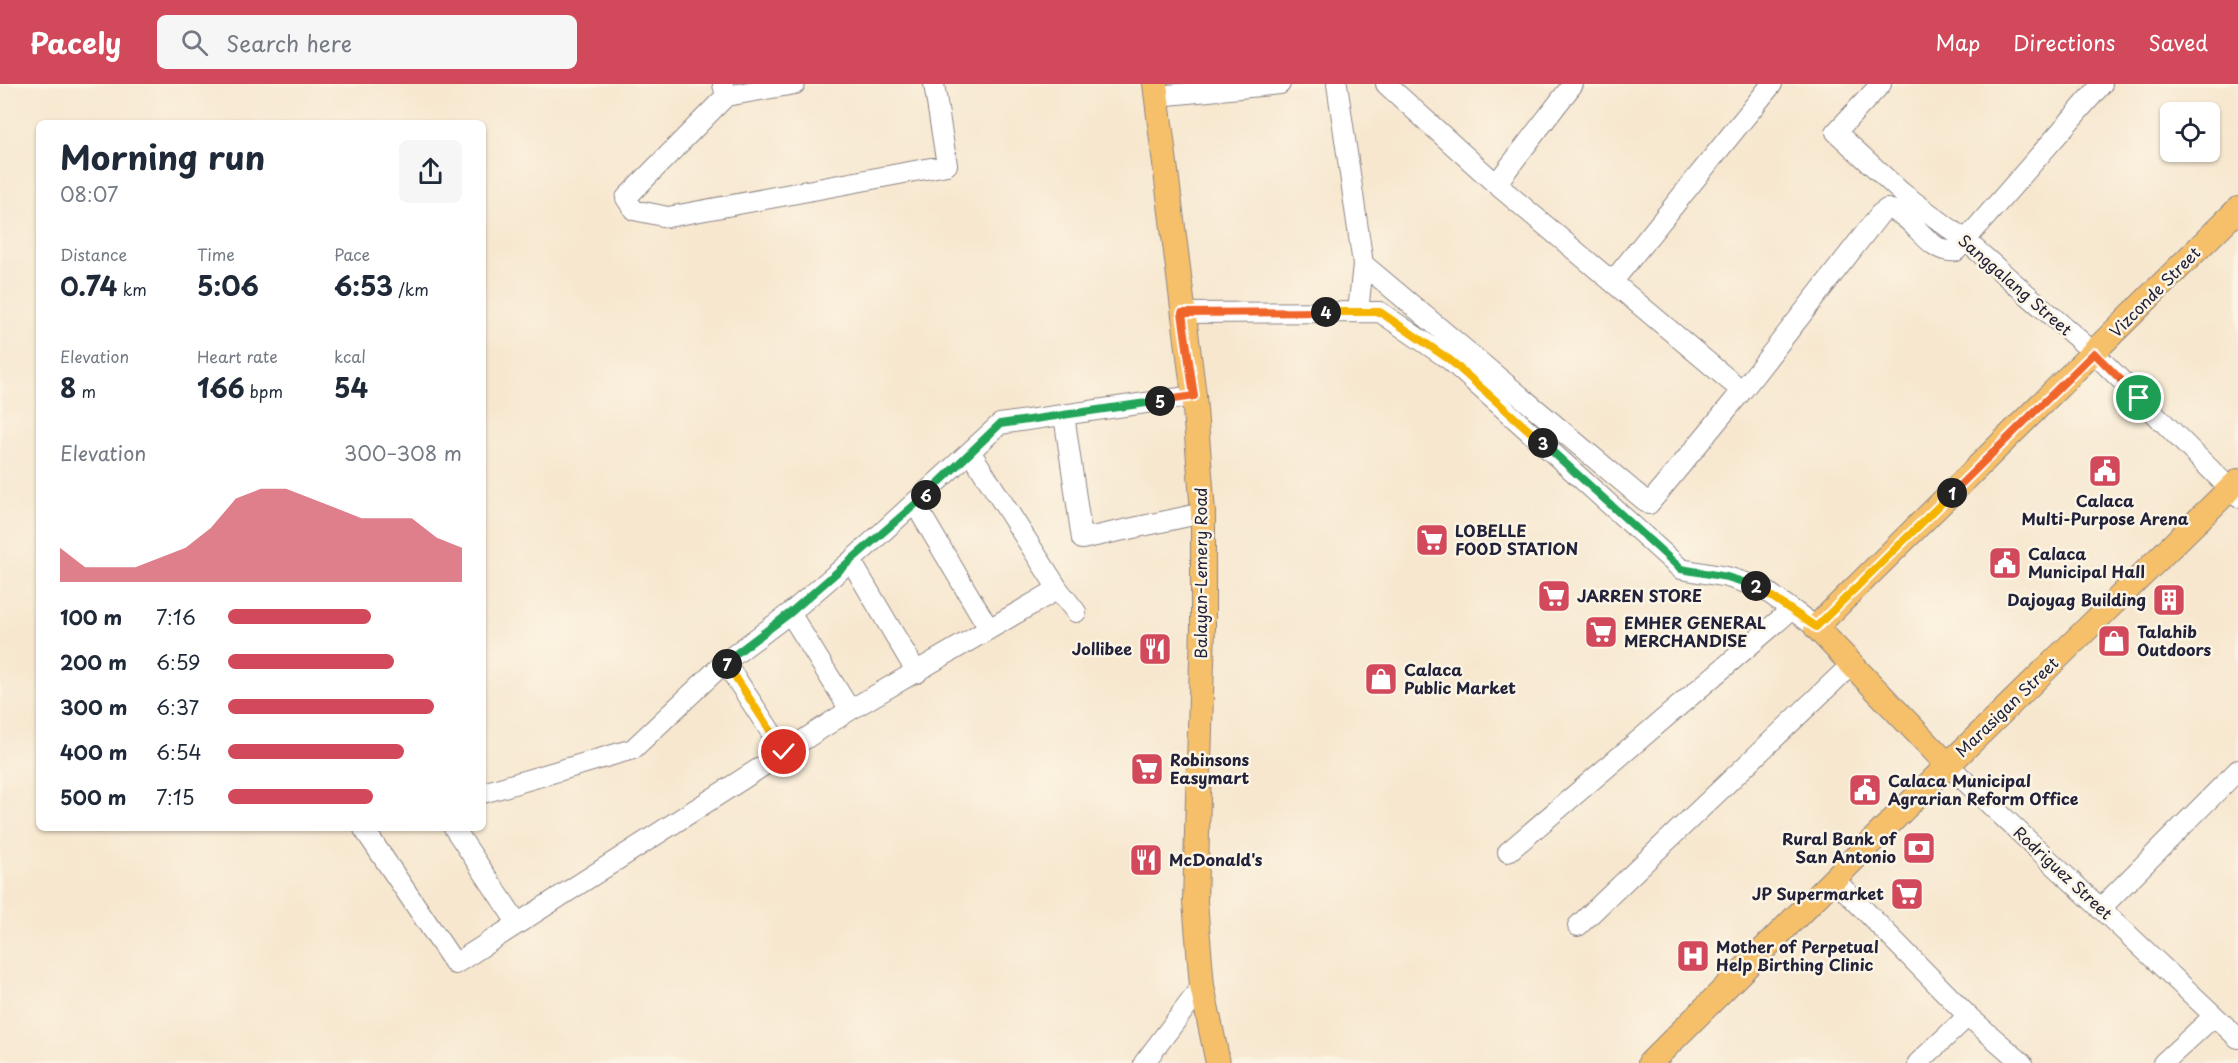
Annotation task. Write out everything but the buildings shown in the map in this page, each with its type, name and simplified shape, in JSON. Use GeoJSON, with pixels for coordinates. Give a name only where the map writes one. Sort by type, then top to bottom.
{"type":"FeatureCollection","features":[{"type":"Feature","properties":{"kind":"main road","name":"Balayan-Lemery Road"},"geometry":{"type":"LineString","coordinates":[[1156,90],[1194,396],[1203,513],[1203,626],[1195,902],[1202,986],[1218,1063]]}},
{"type":"Feature","properties":{"kind":"main road","name":"Vizconde Street"},"geometry":{"type":"LineString","coordinates":[[1816,627],[2238,209]]}},
{"type":"Feature","properties":{"kind":"main road","name":"Marasigan Street"},"geometry":{"type":"LineString","coordinates":[[1650,1063],[1948,765],[2235,489]]}},
{"type":"Feature","properties":{"kind":"main road","name":"Rodriguez Street"},"geometry":{"type":"LineString","coordinates":[[1816,627],[1948,765]]}},
{"type":"Feature","properties":{"kind":"street"},"geometry":{"type":"LineString","coordinates":[[795,84],[724,90],[626,198],[634,210],[668,217],[947,165],[934,84]]}},
{"type":"Feature","properties":{"kind":"street"},"geometry":{"type":"LineString","coordinates":[[1156,90],[1280,84]]}},
{"type":"Feature","properties":{"kind":"street"},"geometry":{"type":"LineString","coordinates":[[1337,84],[1363,264],[1358,312]]}},
{"type":"Feature","properties":{"kind":"street"},"geometry":{"type":"LineString","coordinates":[[1386,84],[1496,184],[1742,391]]}},
{"type":"Feature","properties":{"kind":"street"},"geometry":{"type":"LineString","coordinates":[[1496,184],[1573,84]]}},
{"type":"Feature","properties":{"kind":"street"},"geometry":{"type":"LineString","coordinates":[[1613,281],[1772,84]]}},
{"type":"Feature","properties":{"kind":"street","name":"Sanggalang Street"},"geometry":{"type":"LineString","coordinates":[[1881,84],[1836,132],[1901,192],[1965,240],[2094,353],[2235,489]]}},
{"type":"Feature","properties":{"kind":"street"},"geometry":{"type":"LineString","coordinates":[[1363,264],[1649,504],[1742,391],[1880,214],[1887,209],[1897,210],[1938,247],[1947,252],[1956,251],[2095,86]]}},
{"type":"Feature","properties":{"kind":"street"},"geometry":{"type":"LineString","coordinates":[[1182,313],[1380,312],[1450,360],[1681,569],[1727,577],[1762,588],[1816,627]]}},
{"type":"Feature","properties":{"kind":"street"},"geometry":{"type":"LineString","coordinates":[[486,793],[633,749],[725,662],[790,613],[851,561],[1000,424],[1194,396]]}},
{"type":"Feature","properties":{"kind":"street"},"geometry":{"type":"LineString","coordinates":[[1064,415],[1082,539],[1203,513]]}},
{"type":"Feature","properties":{"kind":"street"},"geometry":{"type":"LineString","coordinates":[[971,453],[1058,590],[1076,612]]}},
{"type":"Feature","properties":{"kind":"street"},"geometry":{"type":"LineString","coordinates":[[915,504],[989,629]]}},
{"type":"Feature","properties":{"kind":"street"},"geometry":{"type":"LineString","coordinates":[[851,561],[917,673]]}},
{"type":"Feature","properties":{"kind":"street"},"geometry":{"type":"LineString","coordinates":[[365,831],[455,964],[849,710],[1058,590]]}},
{"type":"Feature","properties":{"kind":"street"},"geometry":{"type":"LineString","coordinates":[[1508,852],[1791,610]]}},
{"type":"Feature","properties":{"kind":"street"},"geometry":{"type":"LineString","coordinates":[[790,613],[849,710]]}},
{"type":"Feature","properties":{"kind":"street"},"geometry":{"type":"LineString","coordinates":[[725,662],[784,752]]}},
{"type":"Feature","properties":{"kind":"street"},"geometry":{"type":"LineString","coordinates":[[1578,926],[1852,664]]}},
{"type":"Feature","properties":{"kind":"street","name":"Rodriguez Street"},"geometry":{"type":"LineString","coordinates":[[1948,765],[2238,1038]]}},
{"type":"Feature","properties":{"kind":"street"},"geometry":{"type":"LineString","coordinates":[[2100,909],[2238,770]]}},
{"type":"Feature","properties":{"kind":"street"},"geometry":{"type":"LineString","coordinates":[[456,831],[518,924]]}},
{"type":"Feature","properties":{"kind":"street"},"geometry":{"type":"LineString","coordinates":[[1834,879],[1968,1016],[2022,1063]]}},
{"type":"Feature","properties":{"kind":"street"},"geometry":{"type":"LineString","coordinates":[[1144,1063],[1202,986]]}},
{"type":"Feature","properties":{"kind":"street"},"geometry":{"type":"LineString","coordinates":[[1918,1063],[1968,1016]]}},
{"type":"Feature","properties":{"kind":"street"},"geometry":{"type":"LineString","coordinates":[[2163,1063],[2214,1016]]}},
{"type":"Feature","properties":{"kind":"place","name":"Calaca Multi-Purpose Arena"},"geometry":{"type":"Point","coordinates":[2105,471]}},
{"type":"Feature","properties":{"kind":"place","name":"LOBELLE FOOD STATION"},"geometry":{"type":"Point","coordinates":[1432,540]}},
{"type":"Feature","properties":{"kind":"place","name":"Calaca Municipal Hall"},"geometry":{"type":"Point","coordinates":[2005,563]}},
{"type":"Feature","properties":{"kind":"place","name":"JARREN STORE"},"geometry":{"type":"Point","coordinates":[1554,596]}},
{"type":"Feature","properties":{"kind":"place","name":"Dajoyag Building"},"geometry":{"type":"Point","coordinates":[2169,600]}},
{"type":"Feature","properties":{"kind":"place","name":"EMHER GENERAL MERCHANDISE"},"geometry":{"type":"Point","coordinates":[1601,632]}},
{"type":"Feature","properties":{"kind":"place","name":"Talahib Outdoors"},"geometry":{"type":"Point","coordinates":[2114,641]}},
{"type":"Feature","properties":{"kind":"place","name":"Jollibee"},"geometry":{"type":"Point","coordinates":[1155,649]}},
{"type":"Feature","properties":{"kind":"place","name":"Calaca Public Market"},"geometry":{"type":"Point","coordinates":[1381,679]}},
{"type":"Feature","properties":{"kind":"place","name":"Robinsons Easymart"},"geometry":{"type":"Point","coordinates":[1147,769]}},
{"type":"Feature","properties":{"kind":"place","name":"Calaca Municipal Agrarian Reform Office"},"geometry":{"type":"Point","coordinates":[1865,790]}},
{"type":"Feature","properties":{"kind":"place","name":"Rural Bank of San Antonio"},"geometry":{"type":"Point","coordinates":[1919,848]}},
{"type":"Feature","properties":{"kind":"place","name":"McDonald's"},"geometry":{"type":"Point","coordinates":[1146,860]}},
{"type":"Feature","properties":{"kind":"place","name":"JP Supermarket"},"geometry":{"type":"Point","coordinates":[1907,894]}},
{"type":"Feature","properties":{"kind":"place","name":"Mother of Perpetual Help Birthing Clinic"},"geometry":{"type":"Point","coordinates":[1693,956]}},
{"type":"Feature","properties":{"kind":"route"},"geometry":{"type":"LineString","coordinates":[[784,752],[725,662],[790,613],[851,561],[1000,424],[1194,396],[1182,313],[1380,312],[1450,360],[1681,569],[1727,577],[1762,588],[1816,627],[2094,353],[2139,398]]}}]}
